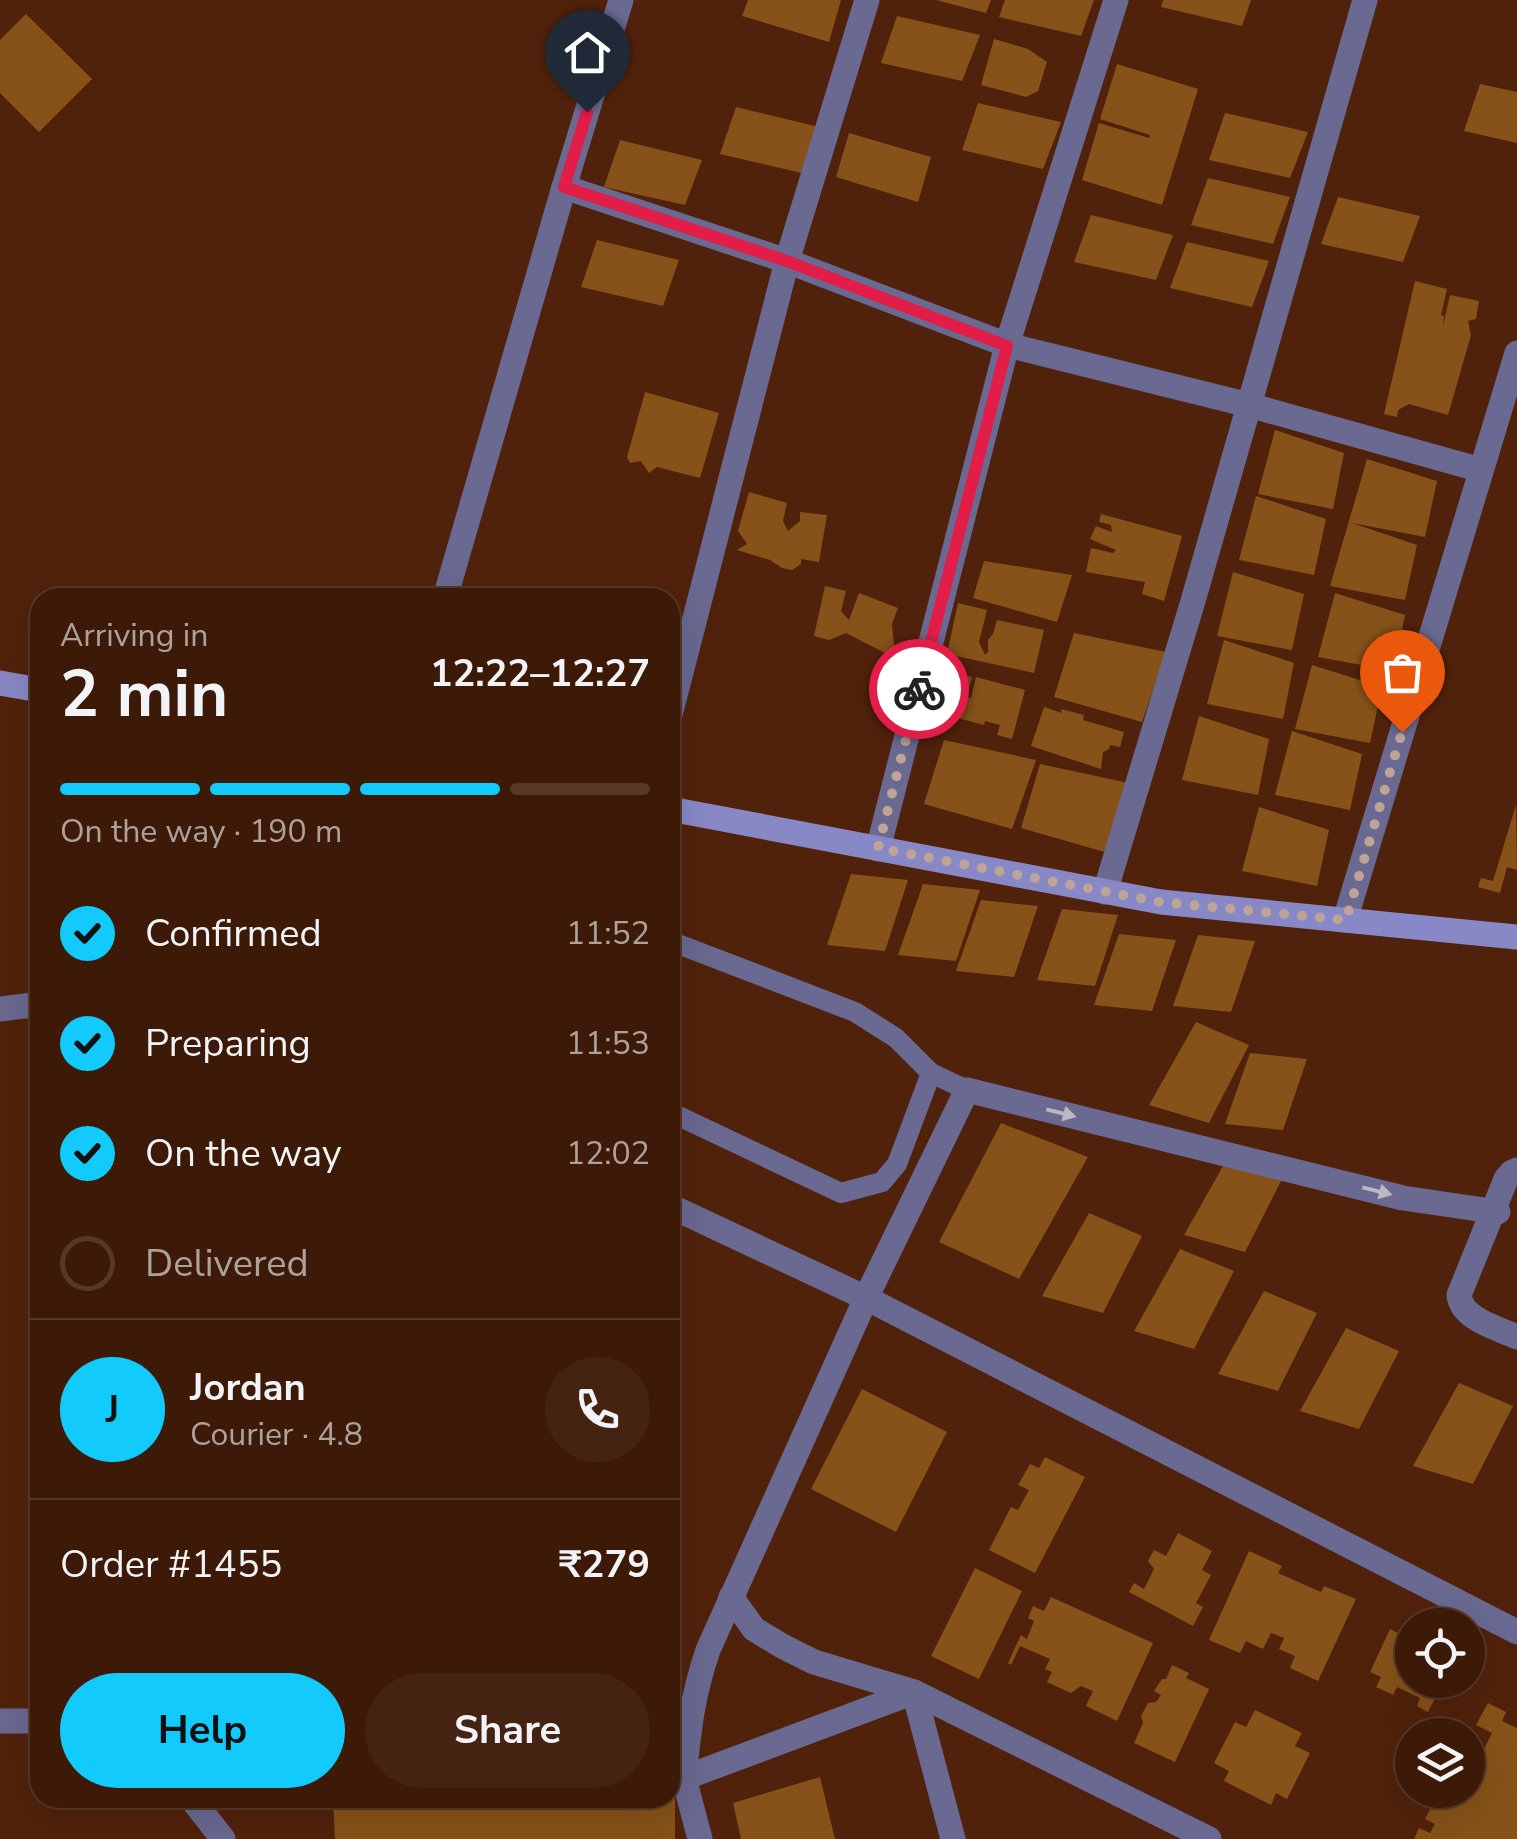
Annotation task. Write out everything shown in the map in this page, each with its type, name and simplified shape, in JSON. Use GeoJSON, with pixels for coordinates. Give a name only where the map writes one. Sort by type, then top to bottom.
{"type":"FeatureCollection","features":[{"type":"Feature","properties":{"kind":"street"},"geometry":{"type":"LineString","coordinates":[[448,588],[621,0]]}},
{"type":"Feature","properties":{"kind":"street"},"geometry":{"type":"LineString","coordinates":[[680,676],[787,261],[867,0]]}},
{"type":"Feature","properties":{"kind":"street"},"geometry":{"type":"LineString","coordinates":[[878,848],[1007,346],[1116,0]]}},
{"type":"Feature","properties":{"kind":"street"},"geometry":{"type":"LineString","coordinates":[[1105,892],[1193,601],[1365,0]]}},
{"type":"Feature","properties":{"kind":"street"},"geometry":{"type":"LineString","coordinates":[[564,187],[787,261],[1007,346],[1249,405],[1481,470]]}},
{"type":"Feature","properties":{"kind":"street"},"geometry":{"type":"LineString","coordinates":[[1346,920],[1517,353]]}},
{"type":"Feature","properties":{"kind":"street"},"geometry":{"type":"LineString","coordinates":[[0,683],[30,688]]}},
{"type":"Feature","properties":{"kind":"street"},"geometry":{"type":"LineString","coordinates":[[680,811],[1160,902],[1517,937]]}},
{"type":"Feature","properties":{"kind":"street"},"geometry":{"type":"LineString","coordinates":[[0,1010],[30,1006]]}},
{"type":"Feature","properties":{"kind":"street"},"geometry":{"type":"LineString","coordinates":[[680,1761],[696,1686],[731,1597],[866,1298],[966,1090],[1404,1198],[1498,1212]]}},
{"type":"Feature","properties":{"kind":"street"},"geometry":{"type":"LineString","coordinates":[[1517,1170],[1506,1179],[1460,1295],[1466,1313],[1517,1337]]}},
{"type":"Feature","properties":{"kind":"street"},"geometry":{"type":"LineString","coordinates":[[680,1211],[866,1298],[1517,1632]]}},
{"type":"Feature","properties":{"kind":"street"},"geometry":{"type":"LineString","coordinates":[[731,1597],[754,1629],[782,1646],[814,1662],[914,1692],[1209,1839]]}},
{"type":"Feature","properties":{"kind":"street"},"geometry":{"type":"LineString","coordinates":[[680,1775],[914,1692]]}},
{"type":"Feature","properties":{"kind":"street"},"geometry":{"type":"LineString","coordinates":[[914,1692],[952,1839]]}},
{"type":"Feature","properties":{"kind":"street"},"geometry":{"type":"LineString","coordinates":[[0,1721],[30,1720]]}},
{"type":"Feature","properties":{"kind":"street"},"geometry":{"type":"LineString","coordinates":[[680,1784],[700,1839]]}},
{"type":"Feature","properties":{"kind":"street"},"geometry":{"type":"LineString","coordinates":[[198,1808],[223,1839]]}},
{"type":"Feature","properties":{"kind":"lane"},"geometry":{"type":"LineString","coordinates":[[680,945],[855,1012],[896,1038],[931,1072],[966,1090]]}},
{"type":"Feature","properties":{"kind":"lane"},"geometry":{"type":"LineString","coordinates":[[680,1117],[841,1193],[882,1182],[897,1164],[931,1072]]}},
{"type":"Feature","properties":{"kind":"building"},"geometry":{"type":"Polygon","coordinates":[[[748,0],[841,0],[829,42],[742,16],[748,0]]]}},
{"type":"Feature","properties":{"kind":"building"},"geometry":{"type":"Polygon","coordinates":[[[936,0],[991,0],[986,13],[936,0]]]}},
{"type":"Feature","properties":{"kind":"building"},"geometry":{"type":"Polygon","coordinates":[[[1005,0],[1094,0],[1081,36],[999,17],[1005,0]]]}},
{"type":"Feature","properties":{"kind":"building"},"geometry":{"type":"Polygon","coordinates":[[[1163,0],[1251,0],[1242,26],[1161,7],[1163,0]]]}},
{"type":"Feature","properties":{"kind":"building"},"geometry":{"type":"Polygon","coordinates":[[[26,14],[92,79],[39,132],[0,93],[0,40],[26,14]]]}},
{"type":"Feature","properties":{"kind":"building"},"geometry":{"type":"Polygon","coordinates":[[[897,16],[980,35],[962,81],[881,63],[897,16]]]}},
{"type":"Feature","properties":{"kind":"building"},"geometry":{"type":"Polygon","coordinates":[[[994,39],[1028,49],[1047,62],[1038,91],[1026,97],[981,85],[994,39]]]}},
{"type":"Feature","properties":{"kind":"building"},"geometry":{"type":"Polygon","coordinates":[[[1117,64],[1198,89],[1162,205],[1082,180],[1099,123],[1149,138],[1150,135],[1100,119],[1117,64]]]}},
{"type":"Feature","properties":{"kind":"building"},"geometry":{"type":"Polygon","coordinates":[[[1480,84],[1517,92],[1517,143],[1464,131],[1480,84]]]}},
{"type":"Feature","properties":{"kind":"building"},"geometry":{"type":"Polygon","coordinates":[[[978,103],[1061,122],[1043,169],[962,150],[978,103]]]}},
{"type":"Feature","properties":{"kind":"building"},"geometry":{"type":"Polygon","coordinates":[[[736,107],[819,127],[802,173],[720,154],[736,107]]]}},
{"type":"Feature","properties":{"kind":"building"},"geometry":{"type":"Polygon","coordinates":[[[1225,113],[1308,132],[1290,178],[1209,160],[1225,113]]]}},
{"type":"Feature","properties":{"kind":"building"},"geometry":{"type":"Polygon","coordinates":[[[849,133],[931,157],[918,202],[836,177],[849,133]]]}},
{"type":"Feature","properties":{"kind":"building"},"geometry":{"type":"Polygon","coordinates":[[[620,140],[702,160],[685,205],[604,187],[620,140]]]}},
{"type":"Feature","properties":{"kind":"building"},"geometry":{"type":"Polygon","coordinates":[[[1208,178],[1290,197],[1273,244],[1191,225],[1208,178]]]}},
{"type":"Feature","properties":{"kind":"building"},"geometry":{"type":"Polygon","coordinates":[[[1338,197],[1420,216],[1403,262],[1321,244],[1338,197]]]}},
{"type":"Feature","properties":{"kind":"building"},"geometry":{"type":"Polygon","coordinates":[[[1091,215],[1173,235],[1156,280],[1074,262],[1091,215]]]}},
{"type":"Feature","properties":{"kind":"building"},"geometry":{"type":"Polygon","coordinates":[[[597,240],[679,260],[663,306],[581,287],[597,240]]]}},
{"type":"Feature","properties":{"kind":"building"},"geometry":{"type":"Polygon","coordinates":[[[1187,242],[1269,261],[1252,307],[1170,288],[1187,242]]]}},
{"type":"Feature","properties":{"kind":"building"},"geometry":{"type":"Polygon","coordinates":[[[1415,281],[1447,289],[1441,315],[1443,326],[1450,295],[1479,301],[1476,319],[1468,321],[1471,335],[1448,415],[1409,404],[1398,410],[1397,417],[1384,414],[1415,281]]]}},
{"type":"Feature","properties":{"kind":"building"},"geometry":{"type":"Polygon","coordinates":[[[645,392],[719,413],[700,478],[657,467],[649,473],[641,461],[630,463],[627,457],[645,392]]]}},
{"type":"Feature","properties":{"kind":"building"},"geometry":{"type":"Polygon","coordinates":[[[1275,430],[1344,453],[1333,509],[1258,494],[1275,430]]]}},
{"type":"Feature","properties":{"kind":"building"},"geometry":{"type":"Polygon","coordinates":[[[1367,459],[1437,481],[1425,537],[1352,523],[1417,545],[1405,600],[1330,586],[1367,459]]]}},
{"type":"Feature","properties":{"kind":"building"},"geometry":{"type":"Polygon","coordinates":[[[749,492],[787,503],[783,521],[788,531],[800,521],[800,512],[827,515],[819,562],[801,559],[801,564],[792,570],[737,550],[747,544],[738,531],[749,492]]]}},
{"type":"Feature","properties":{"kind":"building"},"geometry":{"type":"Polygon","coordinates":[[[1256,496],[1326,519],[1314,575],[1239,560],[1256,496]]]}},
{"type":"Feature","properties":{"kind":"building"},"geometry":{"type":"Polygon","coordinates":[[[1101,514],[1182,536],[1164,601],[1142,594],[1145,582],[1086,572],[1091,548],[1113,553],[1116,550],[1090,539],[1096,526],[1112,532],[1111,525],[1099,522],[1101,514]]]}},
{"type":"Feature","properties":{"kind":"building"},"geometry":{"type":"Polygon","coordinates":[[[984,561],[1072,575],[1057,622],[973,598],[984,561]]]}},
{"type":"Feature","properties":{"kind":"building"},"geometry":{"type":"Polygon","coordinates":[[[1233,572],[1304,594],[1292,650],[1217,636],[1233,572]]]}},
{"type":"Feature","properties":{"kind":"building"},"geometry":{"type":"Polygon","coordinates":[[[825,586],[846,591],[841,611],[849,620],[859,593],[898,608],[892,624],[894,645],[887,654],[846,633],[829,640],[814,636],[825,586]]]}},
{"type":"Feature","properties":{"kind":"building"},"geometry":{"type":"Polygon","coordinates":[[[1335,593],[1405,615],[1394,671],[1318,657],[1335,593]]]}},
{"type":"Feature","properties":{"kind":"building"},"geometry":{"type":"Polygon","coordinates":[[[958,603],[987,610],[979,642],[985,655],[997,620],[1044,630],[1034,673],[947,654],[958,603]]]}},
{"type":"Feature","properties":{"kind":"building"},"geometry":{"type":"Polygon","coordinates":[[[1074,633],[1166,652],[1142,722],[1054,697],[1074,633]]]}},
{"type":"Feature","properties":{"kind":"building"},"geometry":{"type":"Polygon","coordinates":[[[1224,640],[1294,663],[1283,719],[1207,704],[1224,640]]]}},
{"type":"Feature","properties":{"kind":"building"},"geometry":{"type":"Polygon","coordinates":[[[1312,665],[1382,687],[1370,743],[1295,729],[1312,665]]]}},
{"type":"Feature","properties":{"kind":"building"},"geometry":{"type":"Polygon","coordinates":[[[943,670],[972,677],[967,697],[971,698],[976,677],[1025,690],[1012,739],[997,735],[1000,725],[985,721],[984,725],[950,716],[948,725],[928,719],[934,696],[943,692],[943,670]]]}},
{"type":"Feature","properties":{"kind":"building"},"geometry":{"type":"Polygon","coordinates":[[[1044,707],[1084,715],[1083,720],[1124,732],[1120,747],[1110,745],[1103,752],[1101,769],[1031,746],[1044,707]]]}},
{"type":"Feature","properties":{"kind":"building"},"geometry":{"type":"Polygon","coordinates":[[[1199,716],[1269,739],[1258,795],[1182,780],[1199,716]]]}},
{"type":"Feature","properties":{"kind":"building"},"geometry":{"type":"Polygon","coordinates":[[[1292,731],[1362,754],[1350,810],[1275,795],[1292,731]]]}},
{"type":"Feature","properties":{"kind":"building"},"geometry":{"type":"Polygon","coordinates":[[[944,740],[1036,760],[1012,829],[924,804],[944,740]]]}},
{"type":"Feature","properties":{"kind":"building"},"geometry":{"type":"Polygon","coordinates":[[[1040,764],[1133,784],[1108,853],[1021,828],[1040,764]]]}},
{"type":"Feature","properties":{"kind":"building"},"geometry":{"type":"Polygon","coordinates":[[[1516,805],[1517,870],[1507,867],[1500,893],[1478,887],[1481,878],[1493,881],[1516,805]]]}},
{"type":"Feature","properties":{"kind":"building"},"geometry":{"type":"Polygon","coordinates":[[[1259,807],[1329,830],[1317,886],[1242,871],[1259,807]]]}},
{"type":"Feature","properties":{"kind":"building"},"geometry":{"type":"Polygon","coordinates":[[[851,874],[908,880],[885,951],[827,945],[851,874]]]}},
{"type":"Feature","properties":{"kind":"building"},"geometry":{"type":"Polygon","coordinates":[[[923,884],[980,890],[956,961],[898,955],[923,884]]]}},
{"type":"Feature","properties":{"kind":"building"},"geometry":{"type":"Polygon","coordinates":[[[981,900],[1038,906],[1014,977],[956,971],[981,900]]]}},
{"type":"Feature","properties":{"kind":"building"},"geometry":{"type":"Polygon","coordinates":[[[1062,909],[1118,915],[1095,986],[1037,980],[1062,909]]]}},
{"type":"Feature","properties":{"kind":"building"},"geometry":{"type":"Polygon","coordinates":[[[1119,934],[1176,940],[1152,1011],[1094,1005],[1119,934]]]}},
{"type":"Feature","properties":{"kind":"building"},"geometry":{"type":"Polygon","coordinates":[[[1198,935],[1255,941],[1231,1012],[1173,1006],[1198,935]]]}},
{"type":"Feature","properties":{"kind":"building"},"geometry":{"type":"Polygon","coordinates":[[[1196,1022],[1249,1045],[1209,1123],[1149,1105],[1196,1022]]]}},
{"type":"Feature","properties":{"kind":"building"},"geometry":{"type":"Polygon","coordinates":[[[1250,1053],[1307,1059],[1283,1130],[1225,1124],[1250,1053]]]}},
{"type":"Feature","properties":{"kind":"building"},"geometry":{"type":"Polygon","coordinates":[[[1001,1123],[1088,1157],[1019,1279],[939,1242],[1001,1123]]]}},
{"type":"Feature","properties":{"kind":"building"},"geometry":{"type":"Polygon","coordinates":[[[1231,1152],[1284,1175],[1245,1252],[1184,1235],[1231,1152]]]}},
{"type":"Feature","properties":{"kind":"building"},"geometry":{"type":"Polygon","coordinates":[[[1089,1213],[1142,1236],[1103,1313],[1042,1296],[1089,1213]]]}},
{"type":"Feature","properties":{"kind":"building"},"geometry":{"type":"Polygon","coordinates":[[[1180,1249],[1234,1271],[1194,1349],[1134,1331],[1180,1249]]]}},
{"type":"Feature","properties":{"kind":"building"},"geometry":{"type":"Polygon","coordinates":[[[1264,1291],[1317,1313],[1278,1391],[1218,1374],[1264,1291]]]}},
{"type":"Feature","properties":{"kind":"building"},"geometry":{"type":"Polygon","coordinates":[[[1346,1328],[1399,1351],[1359,1429],[1300,1411],[1346,1328]]]}},
{"type":"Feature","properties":{"kind":"building"},"geometry":{"type":"Polygon","coordinates":[[[1459,1383],[1513,1406],[1473,1484],[1413,1466],[1459,1383]]]}},
{"type":"Feature","properties":{"kind":"building"},"geometry":{"type":"Polygon","coordinates":[[[862,1389],[947,1432],[896,1532],[811,1489],[862,1389]]]}},
{"type":"Feature","properties":{"kind":"building"},"geometry":{"type":"Polygon","coordinates":[[[1045,1457],[1085,1477],[1035,1573],[989,1550],[1011,1507],[1018,1510],[1029,1490],[1018,1485],[1030,1464],[1039,1468],[1045,1457]]]}},
{"type":"Feature","properties":{"kind":"building"},"geometry":{"type":"Polygon","coordinates":[[[1178,1533],[1212,1551],[1202,1570],[1211,1575],[1196,1603],[1203,1607],[1193,1626],[1129,1592],[1134,1583],[1144,1589],[1154,1569],[1148,1561],[1154,1550],[1166,1556],[1178,1533]]]}},
{"type":"Feature","properties":{"kind":"building"},"geometry":{"type":"Polygon","coordinates":[[[1249,1551],[1282,1566],[1278,1573],[1321,1592],[1324,1586],[1356,1599],[1318,1681],[1290,1668],[1295,1656],[1279,1649],[1284,1638],[1271,1633],[1263,1649],[1246,1641],[1240,1653],[1209,1640],[1249,1551]]]}},
{"type":"Feature","properties":{"kind":"building"},"geometry":{"type":"Polygon","coordinates":[[[975,1568],[1022,1591],[979,1679],[931,1656],[975,1568]]]}},
{"type":"Feature","properties":{"kind":"building"},"geometry":{"type":"Polygon","coordinates":[[[1051,1597],[1153,1643],[1117,1721],[1086,1706],[1093,1691],[1081,1686],[1071,1693],[1047,1682],[1052,1672],[1045,1669],[1050,1659],[1020,1646],[1011,1665],[1008,1663],[1021,1635],[1027,1639],[1034,1621],[1028,1618],[1033,1606],[1044,1611],[1051,1597]]]}},
{"type":"Feature","properties":{"kind":"building"},"geometry":{"type":"Polygon","coordinates":[[[1390,1629],[1395,1632],[1393,1695],[1376,1687],[1381,1677],[1370,1672],[1390,1629]]]}},
{"type":"Feature","properties":{"kind":"building"},"geometry":{"type":"Polygon","coordinates":[[[1172,1665],[1189,1673],[1186,1678],[1209,1689],[1175,1762],[1134,1743],[1143,1723],[1141,1716],[1148,1703],[1156,1702],[1161,1695],[1154,1691],[1166,1679],[1172,1665]]]}},
{"type":"Feature","properties":{"kind":"building"},"geometry":{"type":"Polygon","coordinates":[[[1420,1698],[1435,1698],[1428,1712],[1417,1706],[1420,1698]]]}},
{"type":"Feature","properties":{"kind":"building"},"geometry":{"type":"Polygon","coordinates":[[[1488,1703],[1506,1712],[1502,1721],[1517,1728],[1517,1839],[1414,1839],[1419,1828],[1430,1833],[1435,1824],[1425,1819],[1431,1808],[1485,1808],[1485,1747],[1492,1733],[1485,1730],[1485,1718],[1480,1718],[1488,1703]]]}},
{"type":"Feature","properties":{"kind":"building"},"geometry":{"type":"Polygon","coordinates":[[[1255,1710],[1302,1733],[1295,1746],[1310,1753],[1287,1799],[1276,1793],[1271,1805],[1224,1781],[1229,1771],[1214,1763],[1235,1722],[1246,1727],[1255,1710]]]}},
{"type":"Feature","properties":{"kind":"building"},"geometry":{"type":"Polygon","coordinates":[[[820,1777],[835,1839],[741,1839],[733,1803],[820,1777]]]}},
{"type":"Feature","properties":{"kind":"building"},"geometry":{"type":"Polygon","coordinates":[[[333,1808],[675,1808],[675,1839],[335,1839],[333,1808]]]}},
{"type":"Feature","properties":{"kind":"way so far"},"geometry":{"type":"LineString","coordinates":[[919,689],[878,848],[1160,902],[1346,920],[1402,732]]}},
{"type":"Feature","properties":{"kind":"route"},"geometry":{"type":"LineString","coordinates":[[587,112],[564,187],[787,261],[1007,346],[919,689]]}}]}
